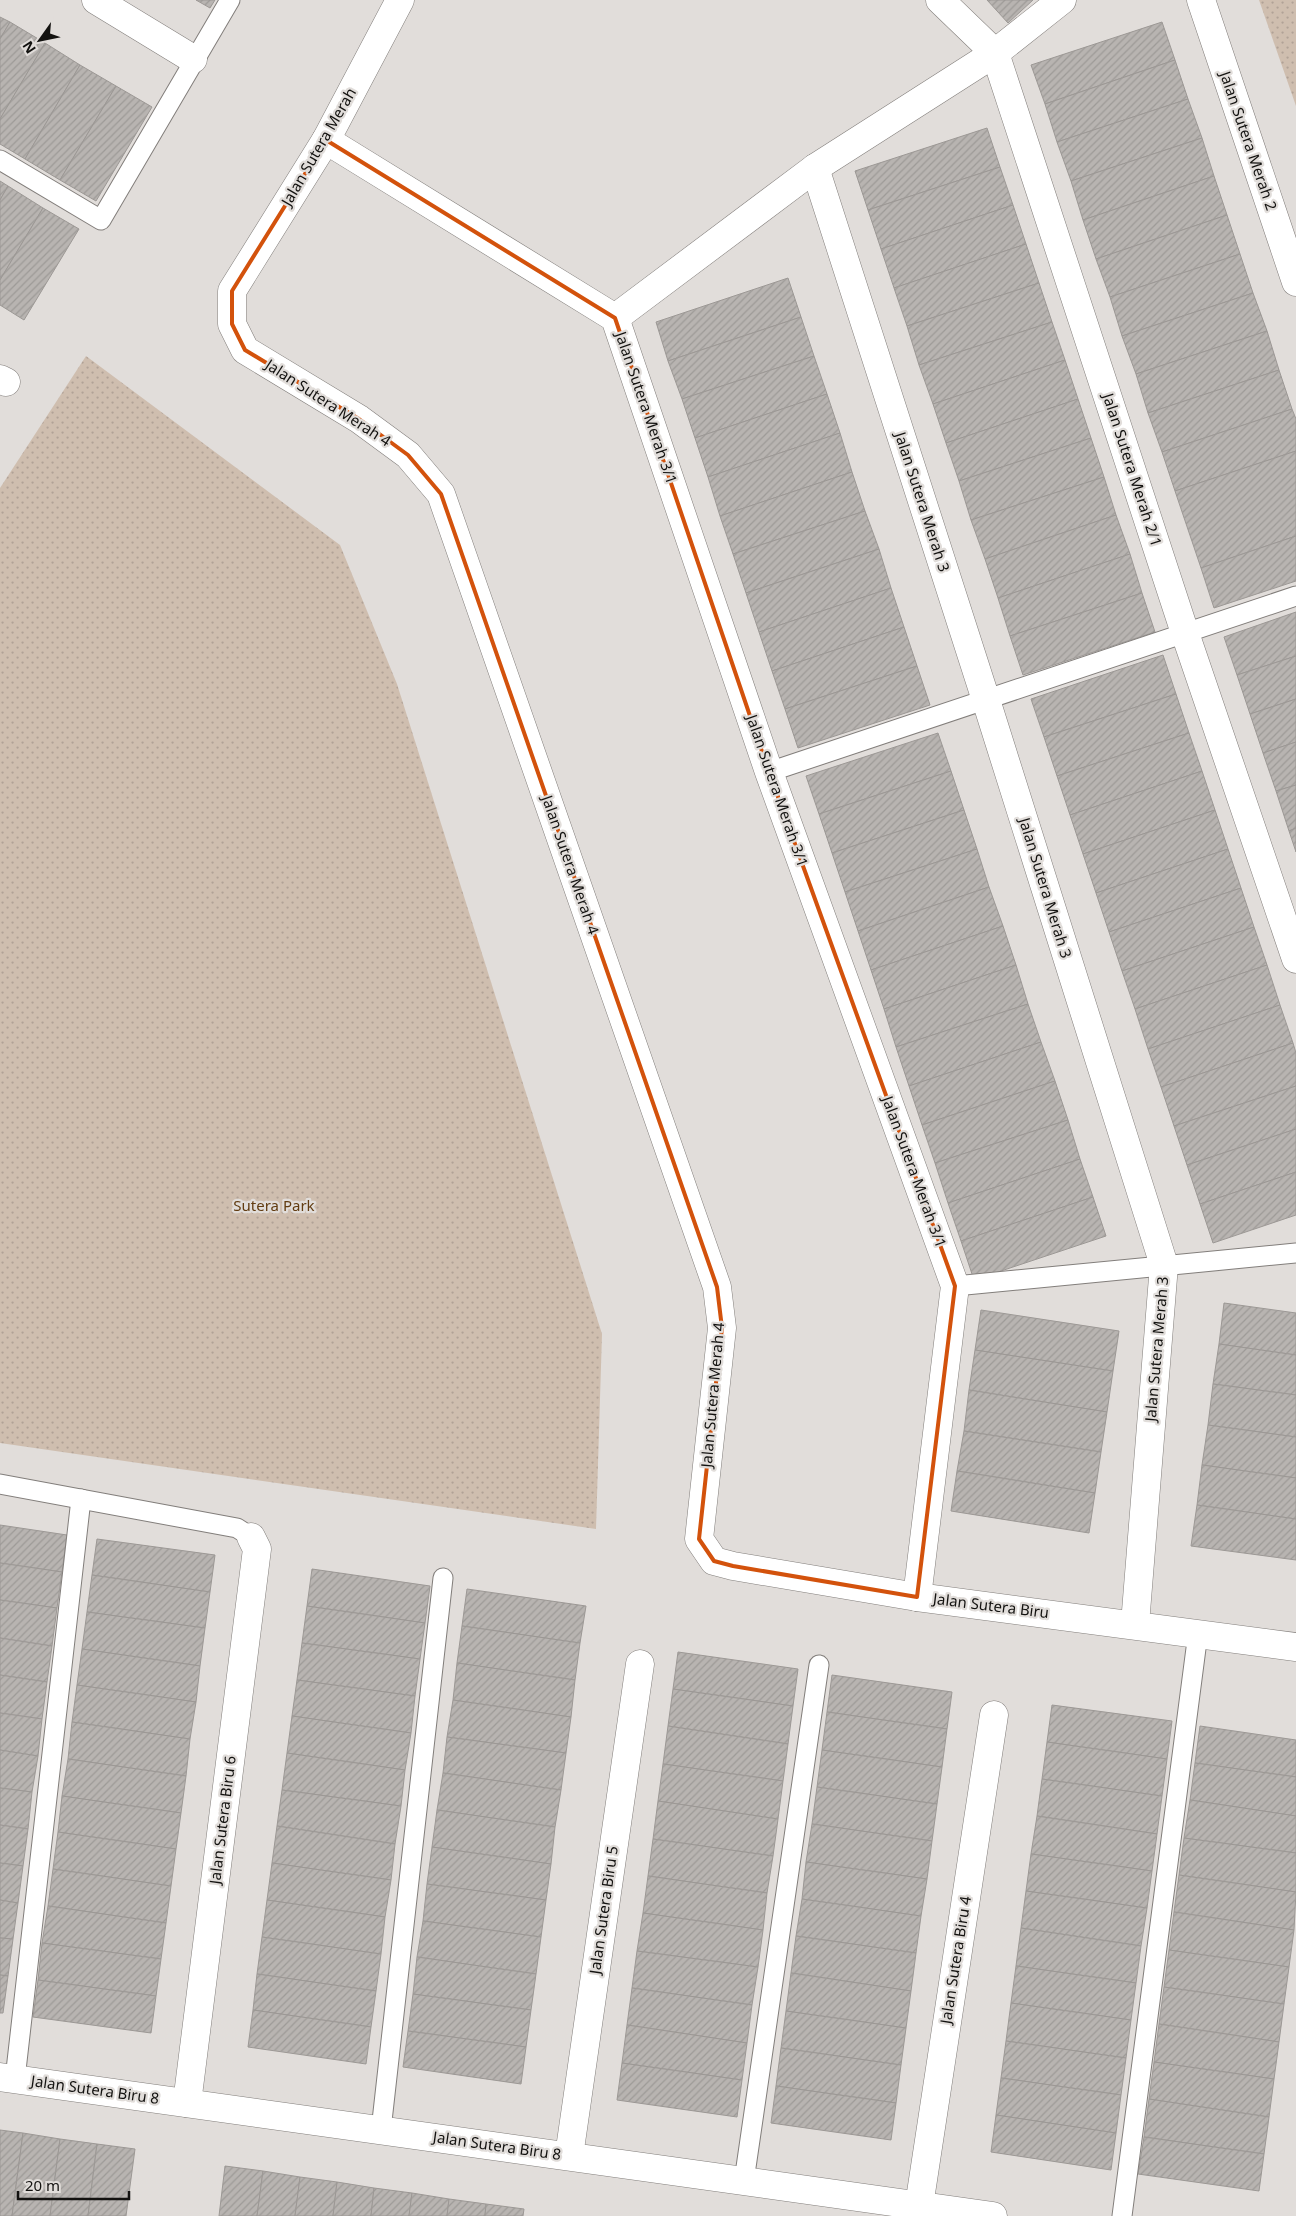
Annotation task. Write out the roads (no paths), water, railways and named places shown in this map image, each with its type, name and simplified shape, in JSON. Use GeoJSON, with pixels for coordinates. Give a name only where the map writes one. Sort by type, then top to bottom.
{"type":"FeatureCollection","features":[{"type":"Feature","properties":{"kind":"street"},"geometry":{"type":"LineString","coordinates":[[96,0],[194,60]]}},
{"type":"Feature","properties":{"kind":"street","name":"Jalan Sutera Merah"},"geometry":{"type":"LineString","coordinates":[[232,291],[326,140],[400,0]]}},
{"type":"Feature","properties":{"kind":"street","name":"Jalan Sutera Merah 2/1"},"geometry":{"type":"LineString","coordinates":[[940,0],[995,53],[1185,633],[1296,959]]}},
{"type":"Feature","properties":{"kind":"street"},"geometry":{"type":"LineString","coordinates":[[615,318],[815,168],[995,53],[1062,0]]}},
{"type":"Feature","properties":{"kind":"street","name":"Jalan Sutera Merah 2"},"geometry":{"type":"LineString","coordinates":[[1201,0],[1296,282]]}},
{"type":"Feature","properties":{"kind":"street","name":"Jalan Sutera Merah 3/1"},"geometry":{"type":"LineString","coordinates":[[326,140],[615,318],[770,772],[955,1286],[917,1597]]}},
{"type":"Feature","properties":{"kind":"street","name":"Jalan Sutera Merah 3"},"geometry":{"type":"LineString","coordinates":[[815,168],[986,700],[1164,1265],[1134,1624]]}},
{"type":"Feature","properties":{"kind":"street","name":"Jalan Sutera Merah 4"},"geometry":{"type":"LineString","coordinates":[[232,291],[232,324],[245,350],[366,424],[408,455],[440,494],[717,1287],[722,1328],[699,1539]]}},
{"type":"Feature","properties":{"kind":"street","name":"Jalan Sutera Biru 6"},"geometry":{"type":"LineString","coordinates":[[187,2103],[257,1549],[251,1537]]}},
{"type":"Feature","properties":{"kind":"street","name":"Jalan Sutera Biru"},"geometry":{"type":"LineString","coordinates":[[699,1539],[714,1561],[733,1566],[917,1597],[1134,1624],[1296,1647]]}},
{"type":"Feature","properties":{"kind":"street","name":"Jalan Sutera Biru 5"},"geometry":{"type":"LineString","coordinates":[[569,2156],[640,1664]]}},
{"type":"Feature","properties":{"kind":"street","name":"Jalan Sutera Biru 4"},"geometry":{"type":"LineString","coordinates":[[919,2206],[994,1715]]}},
{"type":"Feature","properties":{"kind":"street","name":"Jalan Sutera Biru 8"},"geometry":{"type":"LineString","coordinates":[[8,2078],[993,2216]]}},
{"type":"Feature","properties":{"kind":"lane"},"geometry":{"type":"LineString","coordinates":[[0,160],[100,220],[230,0]]}},
{"type":"Feature","properties":{"kind":"lane"},"geometry":{"type":"LineString","coordinates":[[770,772],[1296,596]]}},
{"type":"Feature","properties":{"kind":"lane"},"geometry":{"type":"LineString","coordinates":[[955,1286],[1296,1253]]}},
{"type":"Feature","properties":{"kind":"lane"},"geometry":{"type":"LineString","coordinates":[[0,1484],[237,1528],[251,1537]]}},
{"type":"Feature","properties":{"kind":"lane"},"geometry":{"type":"LineString","coordinates":[[8,2078],[81,1499]]}},
{"type":"Feature","properties":{"kind":"lane"},"geometry":{"type":"LineString","coordinates":[[381,2130],[443,1578]]}},
{"type":"Feature","properties":{"kind":"lane"},"geometry":{"type":"LineString","coordinates":[[1122,2216],[1198,1633]]}},
{"type":"Feature","properties":{"kind":"lane"},"geometry":{"type":"LineString","coordinates":[[744,2181],[819,1665]]}},
{"type":"Feature","properties":{"kind":"park label","name":"Sutera Park"},"geometry":{"type":"Point","coordinates":[274,1206]}}]}
